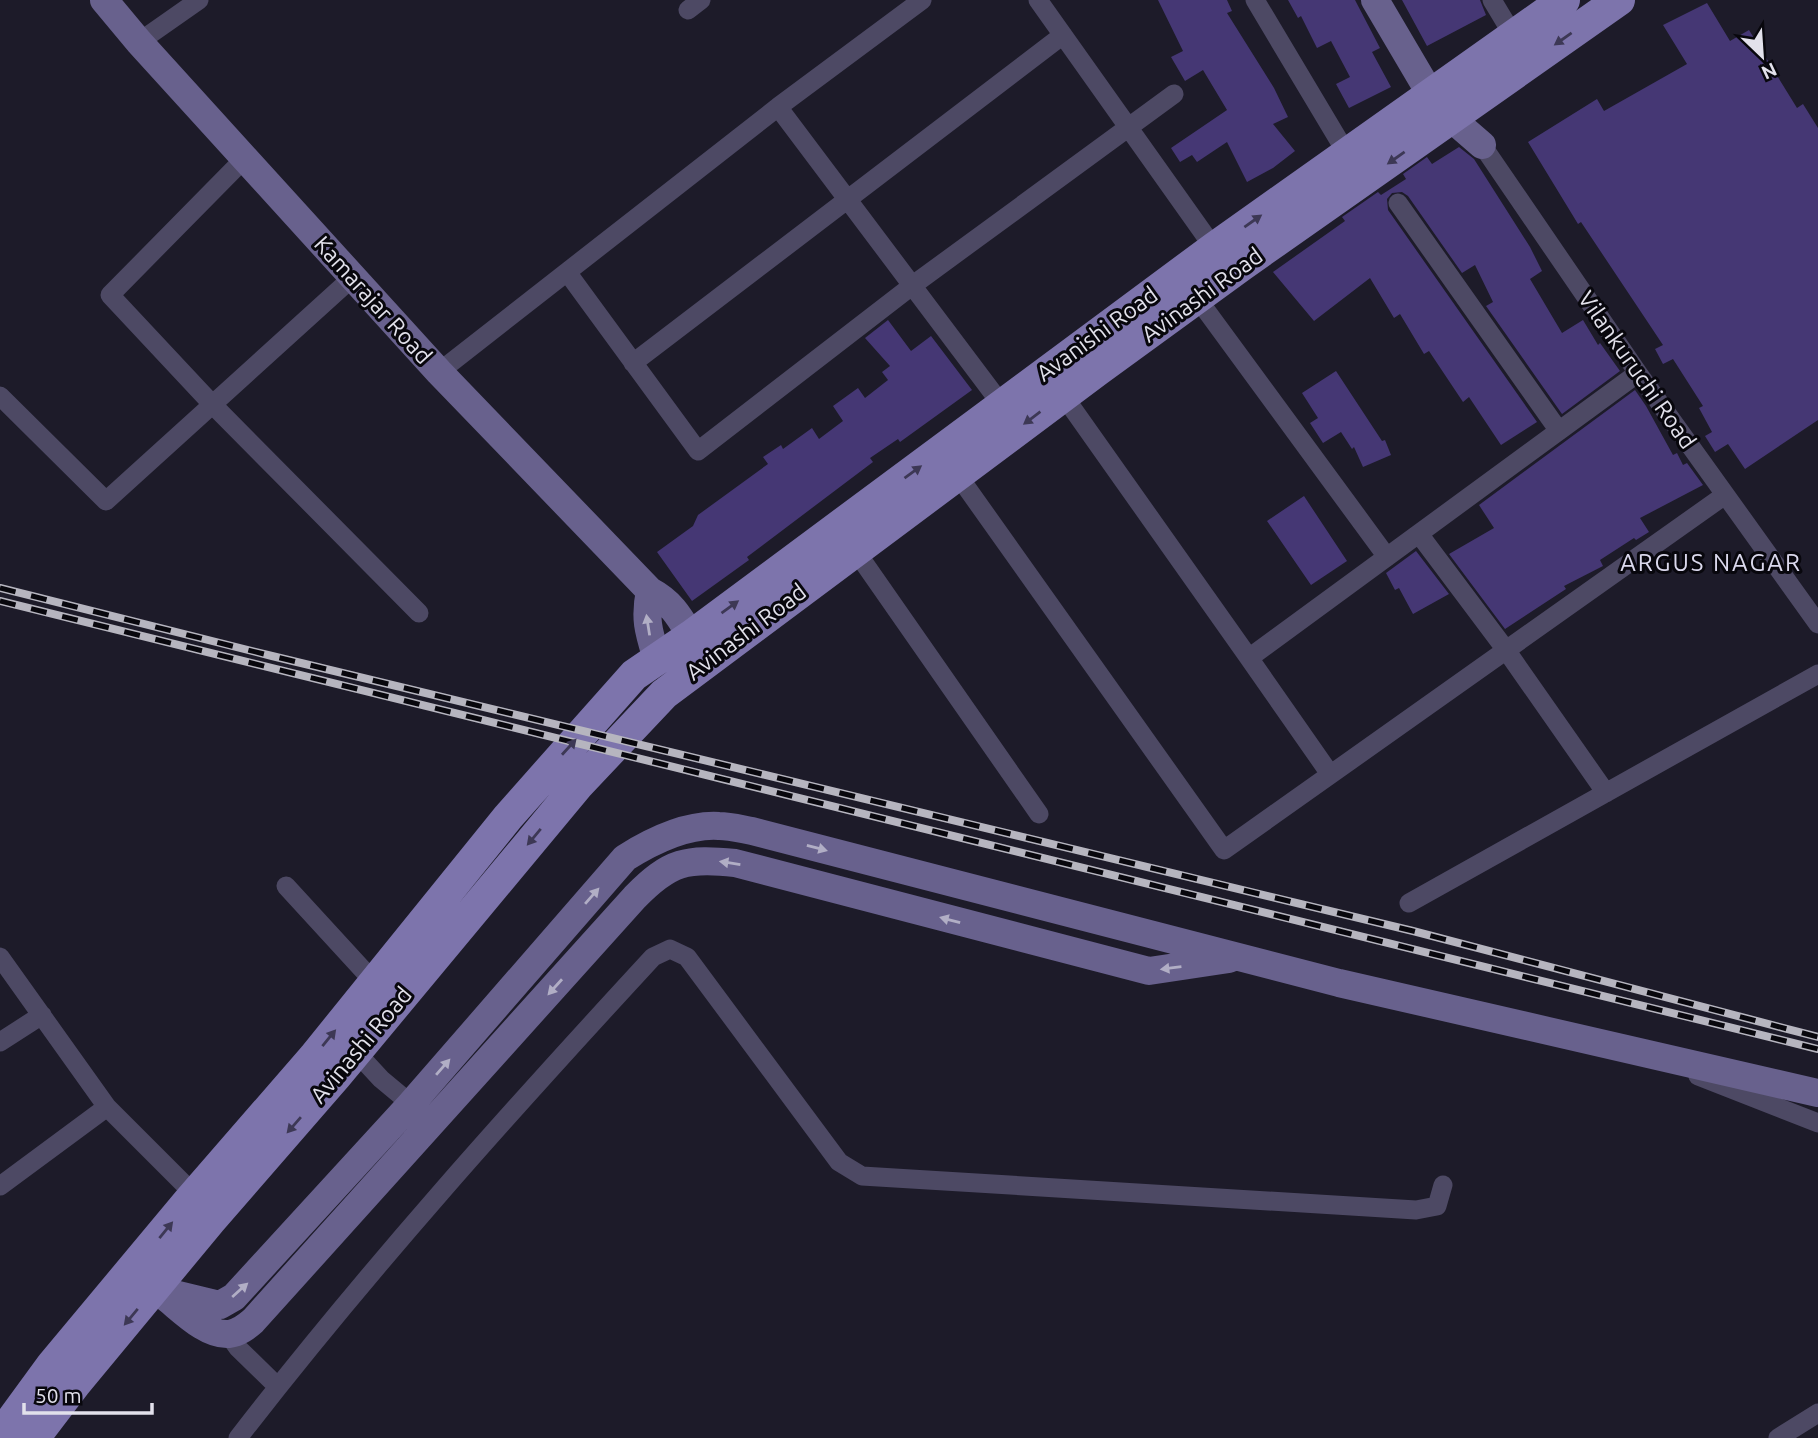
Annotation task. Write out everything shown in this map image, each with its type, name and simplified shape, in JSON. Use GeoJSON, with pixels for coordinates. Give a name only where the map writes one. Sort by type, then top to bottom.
{"type":"FeatureCollection","features":[{"type":"Feature","properties":{"kind":"main road","name":"Kamarajar Road"},"geometry":{"type":"LineString","coordinates":[[104,0],[139,43],[439,373],[650,591],[665,599],[676,611],[691,636]]}},
{"type":"Feature","properties":{"kind":"main road"},"geometry":{"type":"LineString","coordinates":[[1375,0],[1438,89]]}},
{"type":"Feature","properties":{"kind":"main road"},"geometry":{"type":"LineString","coordinates":[[1395,0],[1426,55],[1438,89]]}},
{"type":"Feature","properties":{"kind":"main road","name":"Avanishi Road"},"geometry":{"type":"LineString","coordinates":[[645,667],[964,457],[1003,405],[1089,358],[1214,248],[1564,0]]}},
{"type":"Feature","properties":{"kind":"main road","name":"Avinashi Road"},"geometry":{"type":"LineString","coordinates":[[10,1429],[75,1384],[578,785],[664,694],[855,550],[964,457],[1063,395],[1089,358],[1197,298],[1619,0]]}},
{"type":"Feature","properties":{"kind":"main road","name":"Vilankuruchi Road"},"geometry":{"type":"LineString","coordinates":[[1459,115],[1482,145]]}},
{"type":"Feature","properties":{"kind":"main road"},"geometry":{"type":"LineString","coordinates":[[645,667],[646,608],[650,591]]}},
{"type":"Feature","properties":{"kind":"main road","name":"Avinashi Road"},"geometry":{"type":"LineString","coordinates":[[10,1429],[52,1365],[375,983],[508,817],[645,667]]}},
{"type":"Feature","properties":{"kind":"main road"},"geometry":{"type":"LineString","coordinates":[[154,1289],[220,1305],[234,1297],[411,1104],[625,858],[653,840],[717,825],[752,831],[1339,983],[1818,1093]]}},
{"type":"Feature","properties":{"kind":"main road"},"geometry":{"type":"LineString","coordinates":[[154,1289],[211,1331],[228,1334],[239,1332],[253,1321],[635,897],[653,878],[677,865],[701,859],[735,863],[1149,971],[1238,957]]}},
{"type":"Feature","properties":{"kind":"street"},"geometry":{"type":"LineString","coordinates":[[139,43],[199,0]]}},
{"type":"Feature","properties":{"kind":"street"},"geometry":{"type":"LineString","coordinates":[[439,373],[778,107],[922,0]]}},
{"type":"Feature","properties":{"kind":"street"},"geometry":{"type":"LineString","coordinates":[[1038,0],[1214,248]]}},
{"type":"Feature","properties":{"kind":"street"},"geometry":{"type":"LineString","coordinates":[[1255,0],[1348,154]]}},
{"type":"Feature","properties":{"kind":"street"},"geometry":{"type":"LineString","coordinates":[[1492,0],[1513,35]]}},
{"type":"Feature","properties":{"kind":"street"},"geometry":{"type":"LineString","coordinates":[[633,363],[1063,35]]}},
{"type":"Feature","properties":{"kind":"street"},"geometry":{"type":"LineString","coordinates":[[567,272],[698,451],[913,285],[1174,94]]}},
{"type":"Feature","properties":{"kind":"street"},"geometry":{"type":"LineString","coordinates":[[778,107],[1003,405]]}},
{"type":"Feature","properties":{"kind":"street","name":"Vilankuruchi Road"},"geometry":{"type":"LineString","coordinates":[[1482,145],[1638,373],[1818,625]]}},
{"type":"Feature","properties":{"kind":"street"},"geometry":{"type":"LineString","coordinates":[[245,158],[110,295],[212,404],[419,613]]}},
{"type":"Feature","properties":{"kind":"street"},"geometry":{"type":"LineString","coordinates":[[1398,203],[1559,431]]}},
{"type":"Feature","properties":{"kind":"street"},"geometry":{"type":"LineString","coordinates":[[0,396],[106,501],[353,276]]}},
{"type":"Feature","properties":{"kind":"street"},"geometry":{"type":"LineString","coordinates":[[1197,298],[1387,558]]}},
{"type":"Feature","properties":{"kind":"street"},"geometry":{"type":"LineString","coordinates":[[1249,658],[1638,373]]}},
{"type":"Feature","properties":{"kind":"street"},"geometry":{"type":"LineString","coordinates":[[1063,395],[1330,774]]}},
{"type":"Feature","properties":{"kind":"street"},"geometry":{"type":"LineString","coordinates":[[964,457],[1224,850],[1725,495]]}},
{"type":"Feature","properties":{"kind":"street"},"geometry":{"type":"LineString","coordinates":[[1419,534],[1506,650],[1606,793]]}},
{"type":"Feature","properties":{"kind":"street"},"geometry":{"type":"LineString","coordinates":[[855,550],[1039,814]]}},
{"type":"Feature","properties":{"kind":"street"},"geometry":{"type":"LineString","coordinates":[[1409,903],[1818,674]]}},
{"type":"Feature","properties":{"kind":"street"},"geometry":{"type":"LineString","coordinates":[[286,886],[375,983]]}},
{"type":"Feature","properties":{"kind":"street"},"geometry":{"type":"LineString","coordinates":[[241,1437],[317,1337],[481,1144],[653,957],[670,949],[687,957],[839,1163],[862,1176],[1416,1210],[1437,1206],[1444,1185]]}},
{"type":"Feature","properties":{"kind":"street"},"geometry":{"type":"LineString","coordinates":[[0,957],[107,1107],[195,1195]]}},
{"type":"Feature","properties":{"kind":"street"},"geometry":{"type":"LineString","coordinates":[[0,1042],[42,1015]]}},
{"type":"Feature","properties":{"kind":"street"},"geometry":{"type":"LineString","coordinates":[[1633,1051],[1818,1123]]}},
{"type":"Feature","properties":{"kind":"street"},"geometry":{"type":"LineString","coordinates":[[356,1052],[381,1079],[411,1104]]}},
{"type":"Feature","properties":{"kind":"street"},"geometry":{"type":"LineString","coordinates":[[0,1186],[107,1107]]}},
{"type":"Feature","properties":{"kind":"street"},"geometry":{"type":"LineString","coordinates":[[228,1334],[238,1348],[278,1387]]}},
{"type":"Feature","properties":{"kind":"street"},"geometry":{"type":"LineString","coordinates":[[1778,1438],[1818,1413]]}},
{"type":"Feature","properties":{"kind":"building"},"geometry":{"type":"Polygon","coordinates":[[[1158,0],[1227,0],[1232,11],[1227,13],[1274,88],[1288,117],[1273,124],[1295,151],[1273,168],[1247,182],[1227,142],[1197,162],[1192,155],[1180,162],[1171,148],[1227,110],[1203,70],[1185,81],[1171,57],[1183,51],[1158,0]]]}},
{"type":"Feature","properties":{"kind":"building"},"geometry":{"type":"Polygon","coordinates":[[[1288,0],[1355,0],[1380,48],[1372,52],[1391,87],[1349,108],[1336,84],[1350,77],[1331,41],[1317,48],[1301,16],[1298,18],[1288,0]]]}},
{"type":"Feature","properties":{"kind":"building"},"geometry":{"type":"Polygon","coordinates":[[[1402,0],[1480,0],[1486,15],[1427,46],[1402,0]]]}},
{"type":"Feature","properties":{"kind":"building"},"geometry":{"type":"Polygon","coordinates":[[[1707,3],[1730,41],[1749,30],[1797,108],[1803,104],[1818,128],[1818,420],[1745,469],[1728,444],[1715,452],[1705,436],[1712,432],[1699,408],[1703,406],[1673,359],[1663,364],[1655,349],[1663,345],[1581,222],[1578,224],[1528,142],[1597,99],[1604,111],[1687,64],[1663,25],[1707,3]]]}},
{"type":"Feature","properties":{"kind":"building"},"geometry":{"type":"Polygon","coordinates":[[[1459,147],[1474,159],[1530,247],[1542,271],[1530,279],[1562,333],[1583,320],[1598,345],[1600,343],[1620,371],[1562,414],[1486,306],[1493,302],[1475,265],[1462,273],[1408,196],[1402,192],[1392,193],[1387,199],[1388,210],[1537,422],[1501,445],[1469,397],[1463,402],[1429,351],[1424,354],[1400,314],[1394,318],[1370,278],[1314,321],[1273,272],[1345,221],[1342,217],[1378,192],[1381,195],[1406,179],[1403,174],[1427,157],[1432,164],[1459,147]]]}},
{"type":"Feature","properties":{"kind":"building"},"geometry":{"type":"Polygon","coordinates":[[[888,320],[911,351],[931,336],[972,390],[900,442],[898,439],[870,458],[873,462],[747,557],[749,560],[692,601],[657,552],[693,526],[698,515],[768,464],[763,457],[781,445],[783,449],[812,428],[819,439],[843,421],[833,406],[858,388],[865,398],[888,380],[882,372],[890,366],[865,338],[888,320]]]}},
{"type":"Feature","properties":{"kind":"building"},"geometry":{"type":"Polygon","coordinates":[[[1336,371],[1382,441],[1385,440],[1391,455],[1363,467],[1354,447],[1352,449],[1341,432],[1323,443],[1310,423],[1318,418],[1302,393],[1336,371]]]}},
{"type":"Feature","properties":{"kind":"building"},"geometry":{"type":"Polygon","coordinates":[[[1635,390],[1673,455],[1677,453],[1683,465],[1687,463],[1703,485],[1640,518],[1649,532],[1636,540],[1634,538],[1600,560],[1603,566],[1564,586],[1566,589],[1505,629],[1449,554],[1494,528],[1479,505],[1635,390]]]}},
{"type":"Feature","properties":{"kind":"building"},"geometry":{"type":"Polygon","coordinates":[[[1304,496],[1347,561],[1311,585],[1267,521],[1304,496]]]}},
{"type":"Feature","properties":{"kind":"building"},"geometry":{"type":"Polygon","coordinates":[[[1416,551],[1449,594],[1413,614],[1399,588],[1395,590],[1386,573],[1416,551]]]}},
{"type":"Feature","properties":{"kind":"railway"},"geometry":{"type":"LineString","coordinates":[[0,588],[1413,931],[1818,1037]]}},
{"type":"Feature","properties":{"kind":"railway"},"geometry":{"type":"LineString","coordinates":[[0,601],[1818,1049]]}},
{"type":"Feature","properties":{"kind":"district","name":"ARGUS NAGAR"},"geometry":{"type":"Point","coordinates":[1711,563]}}]}
